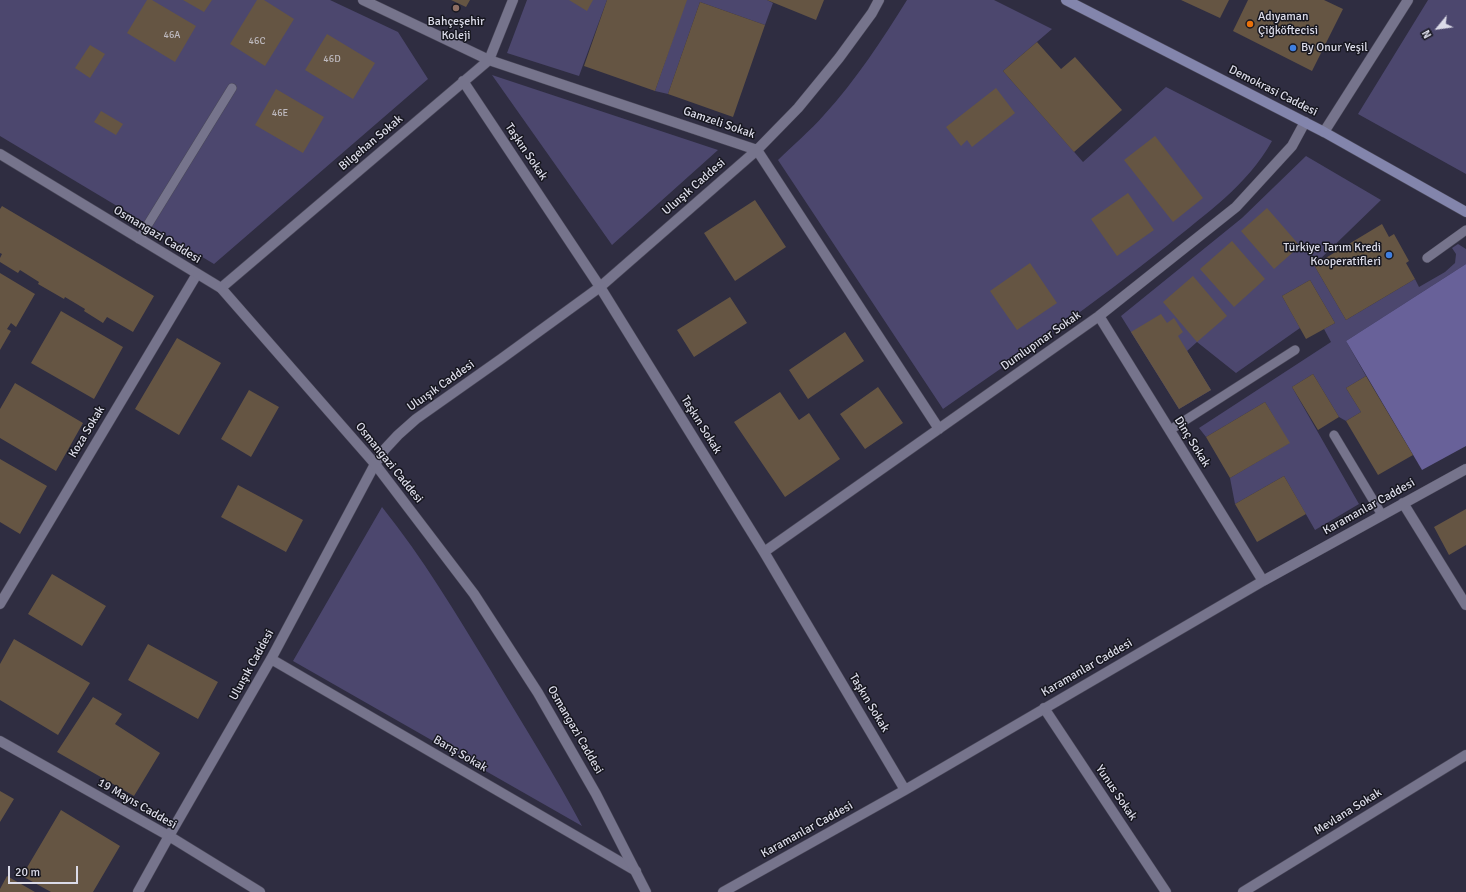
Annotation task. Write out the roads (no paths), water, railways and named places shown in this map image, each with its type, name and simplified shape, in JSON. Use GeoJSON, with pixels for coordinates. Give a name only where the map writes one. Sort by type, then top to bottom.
{"type":"FeatureCollection","features":[{"type":"Feature","properties":{"kind":"main road","name":"Demokrasi Caddesi"},"geometry":{"type":"LineString","coordinates":[[1066,0],[1324,132],[1466,212]]}},
{"type":"Feature","properties":{"kind":"street","name":"Gamzeli Sokak"},"geometry":{"type":"LineString","coordinates":[[363,0],[489,60],[757,150],[939,429]]}},
{"type":"Feature","properties":{"kind":"street","name":"Bilgehan Sokak"},"geometry":{"type":"LineString","coordinates":[[221,288],[489,60],[513,0]]}},
{"type":"Feature","properties":{"kind":"street","name":"Uluışık Caddesi"},"geometry":{"type":"LineString","coordinates":[[138,892],[271,659],[375,464],[385,449],[416,418],[501,359],[600,287],[757,150],[798,108],[839,58],[872,13],[879,0]]}},
{"type":"Feature","properties":{"kind":"street"},"geometry":{"type":"LineString","coordinates":[[1324,132],[1408,0]]}},
{"type":"Feature","properties":{"kind":"street","name":"Taşkın Sokak"},"geometry":{"type":"LineString","coordinates":[[463,81],[600,287],[764,552],[905,790]]}},
{"type":"Feature","properties":{"kind":"street","name":"Dumlupınar Sokak"},"geometry":{"type":"LineString","coordinates":[[764,552],[1099,316],[1236,207],[1292,146],[1305,122]]}},
{"type":"Feature","properties":{"kind":"street","name":"Osmangazi Caddesi"},"geometry":{"type":"LineString","coordinates":[[0,154],[221,288],[375,464],[474,594],[538,693],[574,753],[646,892]]}},
{"type":"Feature","properties":{"kind":"street","name":"Koza Sokak"},"geometry":{"type":"LineString","coordinates":[[0,604],[197,274]]}},
{"type":"Feature","properties":{"kind":"street","name":"Dinç Sokak"},"geometry":{"type":"LineString","coordinates":[[1099,316],[1262,581]]}},
{"type":"Feature","properties":{"kind":"street","name":"Karamanlar Caddesi"},"geometry":{"type":"LineString","coordinates":[[723,892],[905,790],[1262,581],[1466,468]]}},
{"type":"Feature","properties":{"kind":"street"},"geometry":{"type":"LineString","coordinates":[[1403,503],[1466,605]]}},
{"type":"Feature","properties":{"kind":"street","name":"Barış Sokak"},"geometry":{"type":"LineString","coordinates":[[271,659],[636,871]]}},
{"type":"Feature","properties":{"kind":"street","name":"Yunus Sokak"},"geometry":{"type":"LineString","coordinates":[[1044,708],[1166,892]]}},
{"type":"Feature","properties":{"kind":"street","name":"19 Mayıs Caddesi"},"geometry":{"type":"LineString","coordinates":[[0,741],[169,836],[260,892]]}},
{"type":"Feature","properties":{"kind":"street","name":"Mevlana Sokak"},"geometry":{"type":"LineString","coordinates":[[1243,892],[1466,754]]}},
{"type":"Feature","properties":{"kind":"lane"},"geometry":{"type":"LineString","coordinates":[[140,239],[232,88]]}},
{"type":"Feature","properties":{"kind":"lane"},"geometry":{"type":"LineString","coordinates":[[1427,258],[1466,230]]}},
{"type":"Feature","properties":{"kind":"lane"},"geometry":{"type":"LineString","coordinates":[[1170,430],[1294,350]]}},
{"type":"Feature","properties":{"kind":"lane"},"geometry":{"type":"LineString","coordinates":[[1334,435],[1382,515]]}},
{"type":"Feature","properties":{"kind":"place","name":"Bahçeşehir Koleji"},"geometry":{"type":"Point","coordinates":[456,8]}},
{"type":"Feature","properties":{"kind":"place","name":"Adıyaman Çiğköftecisi"},"geometry":{"type":"Point","coordinates":[1250,24]}},
{"type":"Feature","properties":{"kind":"place","name":"By Onur Yeşil"},"geometry":{"type":"Point","coordinates":[1293,48]}},
{"type":"Feature","properties":{"kind":"place","name":"Türkiye Tarım Kredi Kooperatifleri"},"geometry":{"type":"Point","coordinates":[1389,255]}}]}
